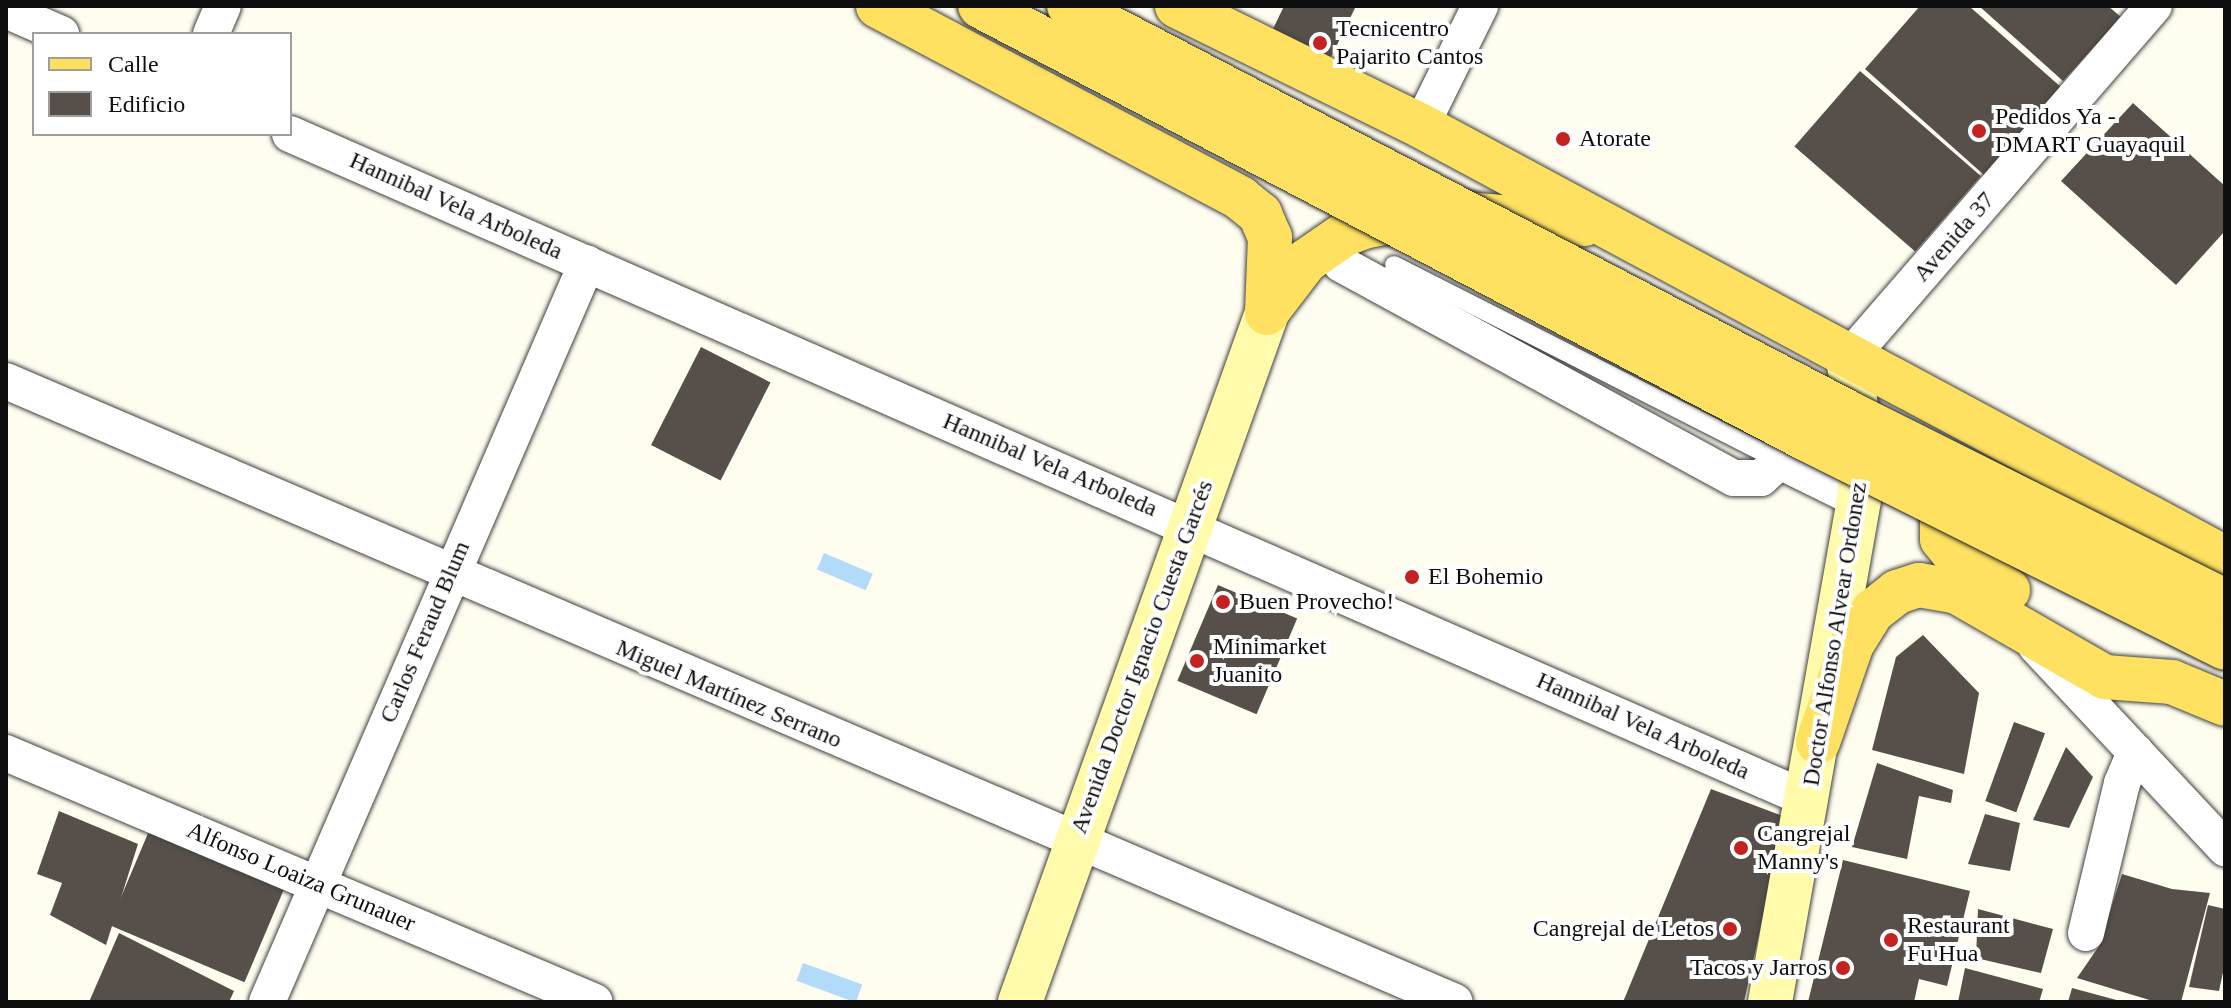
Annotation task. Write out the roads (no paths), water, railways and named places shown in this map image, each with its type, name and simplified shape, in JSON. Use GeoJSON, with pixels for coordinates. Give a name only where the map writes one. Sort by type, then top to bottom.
{"type":"FeatureCollection","features":[{"type":"Feature","properties":{"kind":"main road"},"geometry":{"type":"LineString","coordinates":[[878,6],[1194,172],[1260,214],[1270,237],[1267,313]]}},
{"type":"Feature","properties":{"kind":"main road"},"geometry":{"type":"LineString","coordinates":[[980,6],[1806,439],[2225,648]]}},
{"type":"Feature","properties":{"kind":"main road"},"geometry":{"type":"LineString","coordinates":[[1069,6],[1851,414],[2225,601]]}},
{"type":"Feature","properties":{"kind":"main road"},"geometry":{"type":"LineString","coordinates":[[1177,6],[1421,126],[1848,359],[2225,558]]}},
{"type":"Feature","properties":{"kind":"main road"},"geometry":{"type":"LineString","coordinates":[[1194,172],[1244,156],[1271,124],[1274,79],[1246,39]]}},
{"type":"Feature","properties":{"kind":"main road"},"geometry":{"type":"LineString","coordinates":[[1267,313],[1306,261],[1329,243],[1402,216],[1476,213],[1602,226]]}},
{"type":"Feature","properties":{"kind":"main road"},"geometry":{"type":"LineString","coordinates":[[1402,216],[1458,234],[1826,419],[1854,437],[1864,451]]}},
{"type":"Feature","properties":{"kind":"main road","name":"Avenida Doctor Ignacio Cuesta Garcés"},"geometry":{"type":"LineString","coordinates":[[1020,1002],[1267,313]]}},
{"type":"Feature","properties":{"kind":"main road","name":"Doctor Alfonso Alvear Ordonez"},"geometry":{"type":"LineString","coordinates":[[1770,1002],[1809,800],[1859,500],[1864,451],[1848,359]]}},
{"type":"Feature","properties":{"kind":"main road"},"geometry":{"type":"LineString","coordinates":[[2017,448],[1986,451],[1969,461],[1942,503],[1942,539],[1958,559],[2172,682],[2225,704]]}},
{"type":"Feature","properties":{"kind":"main road"},"geometry":{"type":"LineString","coordinates":[[1818,742],[1852,644],[1873,611],[1897,592],[1939,585],[2105,677],[2172,682]]}},
{"type":"Feature","properties":{"kind":"street"},"geometry":{"type":"LineString","coordinates":[[212,32],[223,6]]}},
{"type":"Feature","properties":{"kind":"street"},"geometry":{"type":"LineString","coordinates":[[1421,126],[1480,6]]}},
{"type":"Feature","properties":{"kind":"street","name":"Avenida 37"},"geometry":{"type":"LineString","coordinates":[[1848,359],[2154,6]]}},
{"type":"Feature","properties":{"kind":"street"},"geometry":{"type":"LineString","coordinates":[[8,11],[56,32]]}},
{"type":"Feature","properties":{"kind":"street","name":"Hannibal Vela Arboleda"},"geometry":{"type":"LineString","coordinates":[[292,135],[1189,525],[1809,800]]}},
{"type":"Feature","properties":{"kind":"street","name":"Carlos Feraud Blum"},"geometry":{"type":"LineString","coordinates":[[267,1002],[450,573],[587,263]]}},
{"type":"Feature","properties":{"kind":"street"},"geometry":{"type":"LineString","coordinates":[[1341,264],[1734,478],[1761,478],[1826,419]]}},
{"type":"Feature","properties":{"kind":"street","name":"Miguel Martínez Serrano"},"geometry":{"type":"LineString","coordinates":[[6,381],[1076,844],[1455,1002]]}},
{"type":"Feature","properties":{"kind":"street"},"geometry":{"type":"LineString","coordinates":[[1782,462],[1859,500]]}},
{"type":"Feature","properties":{"kind":"street"},"geometry":{"type":"LineString","coordinates":[[2018,627],[2225,848]]}},
{"type":"Feature","properties":{"kind":"street"},"geometry":{"type":"LineString","coordinates":[[2086,933],[2122,783],[2135,752]]}},
{"type":"Feature","properties":{"kind":"street","name":"Alfonso Loaiza Grunauer"},"geometry":{"type":"LineString","coordinates":[[6,753],[595,1002]]}},
{"type":"Feature","properties":{"kind":"lane"},"geometry":{"type":"LineString","coordinates":[[1394,265],[1782,462]]}},
{"type":"Feature","properties":{"kind":"water"},"geometry":{"type":"Polygon","coordinates":[[[824,553],[873,574],[866,590],[817,570],[824,553]]]}},
{"type":"Feature","properties":{"kind":"water"},"geometry":{"type":"Polygon","coordinates":[[[803,963],[862,985],[855,1002],[797,981],[803,963]]]}},
{"type":"Feature","properties":{"kind":"place","name":"Tecnicentro Pajarito Cantos"},"geometry":{"type":"Point","coordinates":[1320,43]}},
{"type":"Feature","properties":{"kind":"place","name":"Pedidos Ya - DMART Guayaquil"},"geometry":{"type":"Point","coordinates":[1979,131]}},
{"type":"Feature","properties":{"kind":"place","name":"Atorate"},"geometry":{"type":"Point","coordinates":[1563,139]}},
{"type":"Feature","properties":{"kind":"place","name":"El Bohemio"},"geometry":{"type":"Point","coordinates":[1412,577]}},
{"type":"Feature","properties":{"kind":"place","name":"Buen Provecho!"},"geometry":{"type":"Point","coordinates":[1223,602]}},
{"type":"Feature","properties":{"kind":"place","name":"Minimarket Juanito"},"geometry":{"type":"Point","coordinates":[1197,661]}},
{"type":"Feature","properties":{"kind":"place","name":"Cangrejal Manny's"},"geometry":{"type":"Point","coordinates":[1741,848]}},
{"type":"Feature","properties":{"kind":"place","name":"Cangrejal de Letos"},"geometry":{"type":"Point","coordinates":[1730,929]}},
{"type":"Feature","properties":{"kind":"place","name":"Restaurant Fu Hua"},"geometry":{"type":"Point","coordinates":[1891,940]}},
{"type":"Feature","properties":{"kind":"place","name":"Tacos y Jarros"},"geometry":{"type":"Point","coordinates":[1843,968]}}]}
